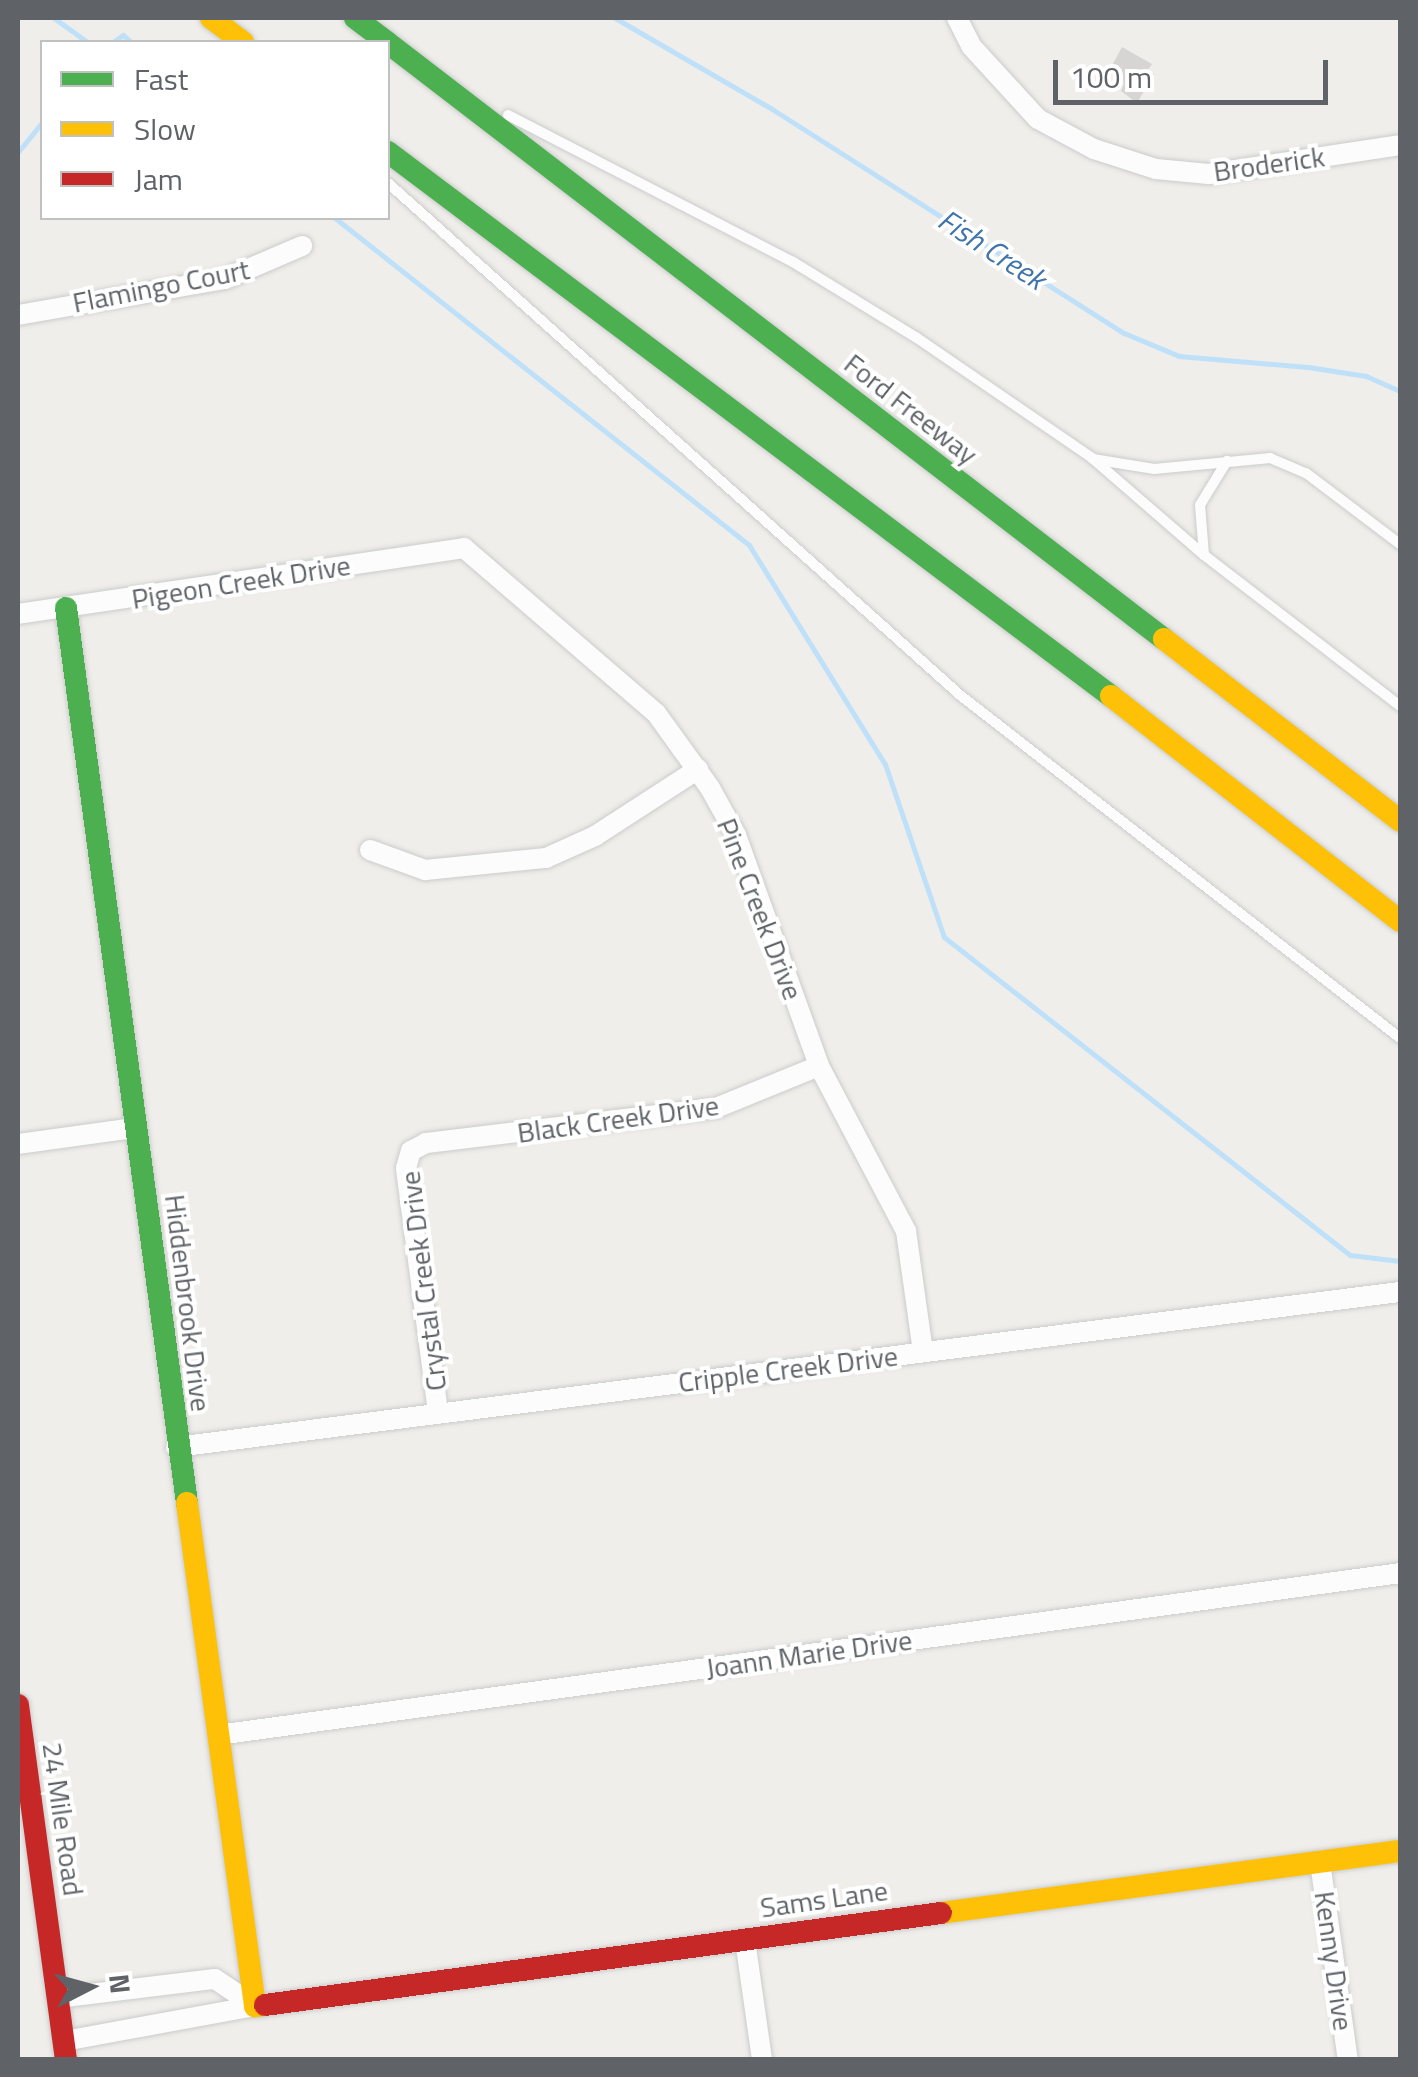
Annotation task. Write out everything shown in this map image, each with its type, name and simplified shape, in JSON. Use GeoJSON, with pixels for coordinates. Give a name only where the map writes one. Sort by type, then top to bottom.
{"type":"FeatureCollection","features":[{"type":"Feature","properties":{"kind":"main road"},"geometry":{"type":"LineString","coordinates":[[211,18],[240,40]]}},
{"type":"Feature","properties":{"kind":"main road","name":"Ford Freeway"},"geometry":{"type":"LineString","coordinates":[[354,18],[383,40]]}},
{"type":"Feature","properties":{"kind":"main road","name":"Ford Freeway"},"geometry":{"type":"LineString","coordinates":[[390,45],[1400,821]]}},
{"type":"Feature","properties":{"kind":"main road"},"geometry":{"type":"LineString","coordinates":[[390,154],[1400,921]]}},
{"type":"Feature","properties":{"kind":"main road","name":"Hiddenbrook Drive"},"geometry":{"type":"LineString","coordinates":[[66,608],[176,1447],[255,2006]]}},
{"type":"Feature","properties":{"kind":"main road","name":"24 Mile Road"},"geometry":{"type":"LineString","coordinates":[[18,1705],[65,2050]]}},
{"type":"Feature","properties":{"kind":"main road","name":"Sams Lane"},"geometry":{"type":"LineString","coordinates":[[255,2006],[1400,1851]]}},
{"type":"Feature","properties":{"kind":"street","name":"Broderick"},"geometry":{"type":"LineString","coordinates":[[957,18],[970,46],[1038,119],[1094,149],[1156,169],[1209,174],[1400,144]]}},
{"type":"Feature","properties":{"kind":"street","name":"Flamingo Court"},"geometry":{"type":"LineString","coordinates":[[18,314],[224,279],[302,246]]}},
{"type":"Feature","properties":{"kind":"street","name":"Pigeon Creek Drive"},"geometry":{"type":"LineString","coordinates":[[18,614],[464,548]]}},
{"type":"Feature","properties":{"kind":"street","name":"Pine Creek Drive"},"geometry":{"type":"LineString","coordinates":[[464,548],[656,714],[698,769],[736,835],[819,1066],[906,1231],[923,1352]]}},
{"type":"Feature","properties":{"kind":"street"},"geometry":{"type":"LineString","coordinates":[[370,850],[424,870],[546,858],[595,836],[698,769]]}},
{"type":"Feature","properties":{"kind":"street","name":"Black Creek Drive"},"geometry":{"type":"LineString","coordinates":[[412,1151],[426,1143],[697,1112],[748,1098],[819,1066]]}},
{"type":"Feature","properties":{"kind":"street"},"geometry":{"type":"LineString","coordinates":[[18,1144],[134,1128]]}},
{"type":"Feature","properties":{"kind":"street","name":"Crystal Creek Drive"},"geometry":{"type":"LineString","coordinates":[[412,1151],[406,1168],[438,1412]]}},
{"type":"Feature","properties":{"kind":"street","name":"Cripple Creek Drive"},"geometry":{"type":"LineString","coordinates":[[176,1447],[1400,1292]]}},
{"type":"Feature","properties":{"kind":"street","name":"Joann Marie Drive"},"geometry":{"type":"LineString","coordinates":[[218,1735],[1400,1572]]}},
{"type":"Feature","properties":{"kind":"street","name":"Kenny Drive"},"geometry":{"type":"LineString","coordinates":[[1320,1862],[1348,2060]]}},
{"type":"Feature","properties":{"kind":"street"},"geometry":{"type":"LineString","coordinates":[[745,1940],[762,2060]]}},
{"type":"Feature","properties":{"kind":"street"},"geometry":{"type":"LineString","coordinates":[[57,1998],[214,1979],[255,2006]]}},
{"type":"Feature","properties":{"kind":"street","name":"Sams Lane"},"geometry":{"type":"LineString","coordinates":[[65,2050],[255,2006]]}},
{"type":"Feature","properties":{"kind":"lane"},"geometry":{"type":"LineString","coordinates":[[422,70],[793,262],[1092,458],[1204,555],[1400,706]]}},
{"type":"Feature","properties":{"kind":"lane"},"geometry":{"type":"LineString","coordinates":[[390,185],[960,695],[1400,1038]]}},
{"type":"Feature","properties":{"kind":"lane"},"geometry":{"type":"LineString","coordinates":[[1092,458],[1154,469],[1270,458],[1306,473],[1400,544]]}},
{"type":"Feature","properties":{"kind":"lane"},"geometry":{"type":"LineString","coordinates":[[1204,555],[1200,505],[1227,461]]}},
{"type":"Feature","properties":{"kind":"building"},"geometry":{"type":"Polygon","coordinates":[[[1122,47],[1152,64],[1148,70],[1154,74],[1137,103],[1121,91],[1124,83],[1108,73],[1122,47]]]}},
{"type":"Feature","properties":{"kind":"waterway"},"geometry":{"type":"LineString","coordinates":[[54,18],[84,40]]}},
{"type":"Feature","properties":{"kind":"waterway","name":"Fish Creek"},"geometry":{"type":"LineString","coordinates":[[615,18],[772,109],[1124,333],[1179,356],[1366,376],[1400,391]]}},
{"type":"Feature","properties":{"kind":"waterway","name":"Fish Creek"},"geometry":{"type":"LineString","coordinates":[[116,40],[123,35],[129,40]]}},
{"type":"Feature","properties":{"kind":"waterway","name":"Fish Creek"},"geometry":{"type":"LineString","coordinates":[[18,152],[40,124]]}},
{"type":"Feature","properties":{"kind":"waterway"},"geometry":{"type":"LineString","coordinates":[[338,220],[749,545],[885,764],[944,937],[1350,1255],[1400,1261]]}},
{"type":"Feature","properties":{"kind":"traffic: fast"},"geometry":{"type":"LineString","coordinates":[[355,18],[384,40]]}},
{"type":"Feature","properties":{"kind":"traffic: fast"},"geometry":{"type":"LineString","coordinates":[[390,45],[1164,639]]}},
{"type":"Feature","properties":{"kind":"traffic: fast"},"geometry":{"type":"LineString","coordinates":[[390,154],[1111,696]]}},
{"type":"Feature","properties":{"kind":"traffic: fast"},"geometry":{"type":"LineString","coordinates":[[66,608],[187,1503]]}},
{"type":"Feature","properties":{"kind":"traffic: slow"},"geometry":{"type":"LineString","coordinates":[[211,18],[240,40]]}},
{"type":"Feature","properties":{"kind":"traffic: slow"},"geometry":{"type":"LineString","coordinates":[[1164,639],[1400,821]]}},
{"type":"Feature","properties":{"kind":"traffic: slow"},"geometry":{"type":"LineString","coordinates":[[1111,696],[1400,921]]}},
{"type":"Feature","properties":{"kind":"traffic: slow"},"geometry":{"type":"LineString","coordinates":[[187,1503],[255,2006],[265,2005]]}},
{"type":"Feature","properties":{"kind":"traffic: slow"},"geometry":{"type":"LineString","coordinates":[[941,1913],[1400,1851]]}},
{"type":"Feature","properties":{"kind":"traffic: jam"},"geometry":{"type":"LineString","coordinates":[[18,1705],[66,2060]]}},
{"type":"Feature","properties":{"kind":"traffic: jam"},"geometry":{"type":"LineString","coordinates":[[265,2005],[941,1913]]}}]}
